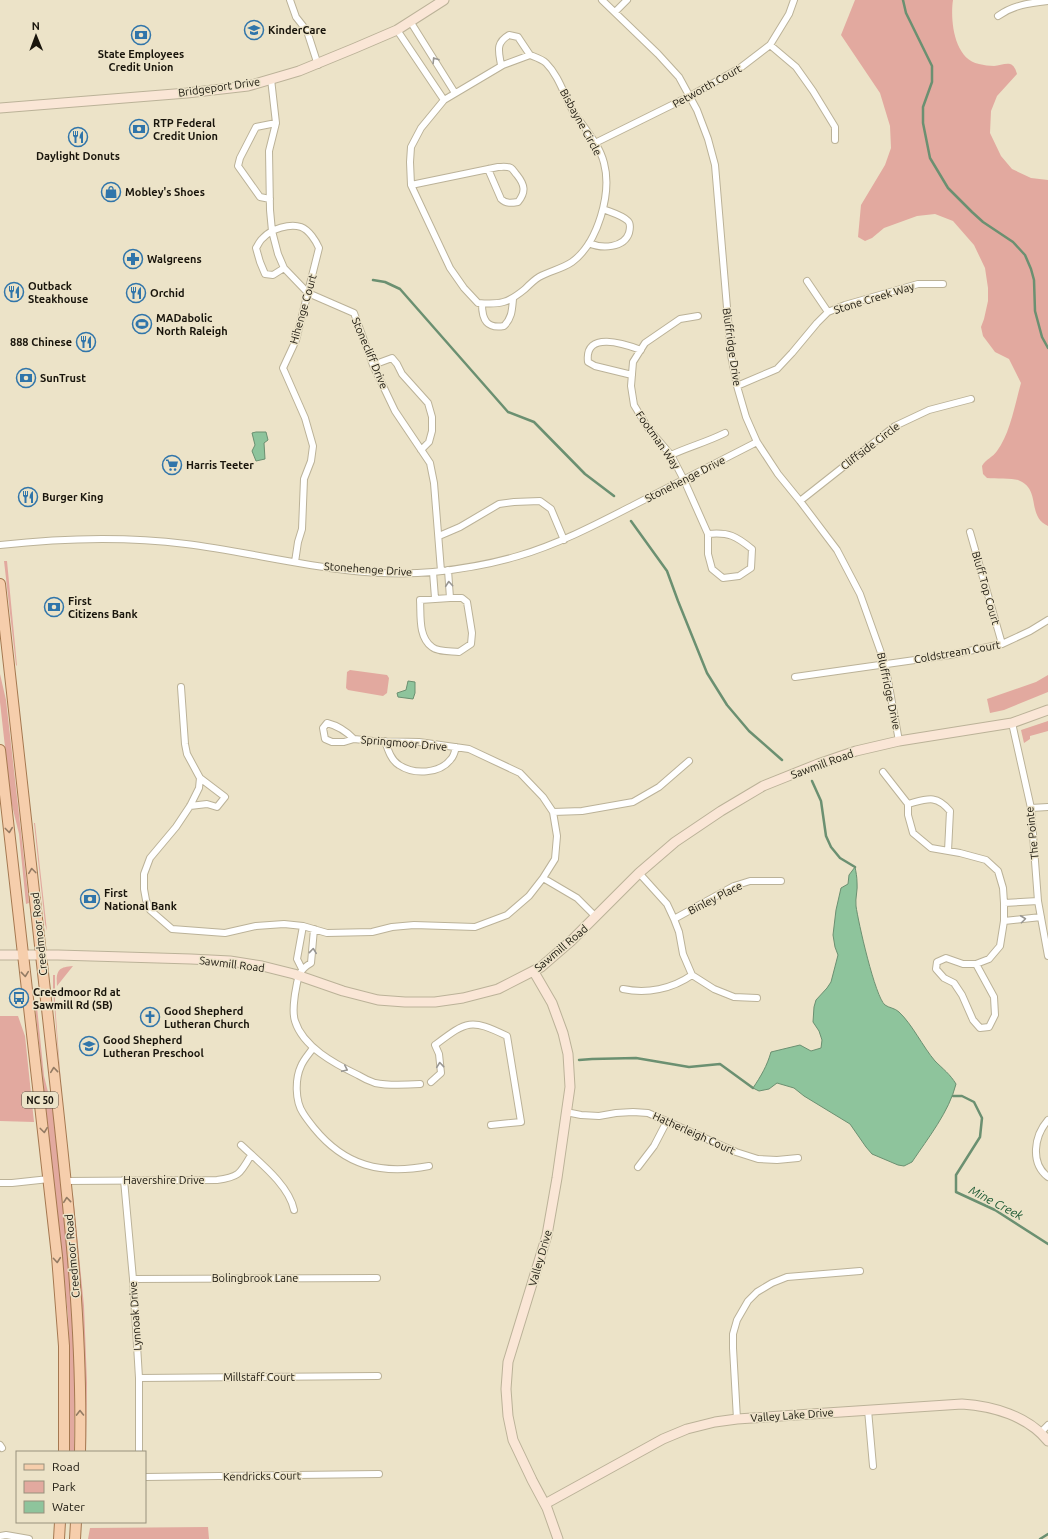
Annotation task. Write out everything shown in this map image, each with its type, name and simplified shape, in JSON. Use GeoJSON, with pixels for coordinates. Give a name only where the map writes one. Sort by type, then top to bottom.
{"type":"FeatureCollection","features":[{"type":"Feature","properties":{"kind":"main road","name":"Creedmoor Road"},"geometry":{"type":"LineString","coordinates":[[0,584],[42,954],[77,1296],[80,1368],[80,1451]]}},
{"type":"Feature","properties":{"kind":"main road","name":"Creedmoor Road"},"geometry":{"type":"LineString","coordinates":[[0,750],[50,1179],[64,1346],[64,1451]]}},
{"type":"Feature","properties":{"kind":"main road"},"geometry":{"type":"LineString","coordinates":[[59,1539],[60,1523]]}},
{"type":"Feature","properties":{"kind":"main road"},"geometry":{"type":"LineString","coordinates":[[75,1539],[76,1523]]}},
{"type":"Feature","properties":{"kind":"street"},"geometry":{"type":"LineString","coordinates":[[290,0],[296,17],[307,31],[318,65]]}},
{"type":"Feature","properties":{"kind":"street","name":"Bridgeport Drive"},"geometry":{"type":"LineString","coordinates":[[0,108],[187,93],[248,86],[318,65],[397,30],[444,0]]}},
{"type":"Feature","properties":{"kind":"street","name":"Bluffridge Drive"},"geometry":{"type":"LineString","coordinates":[[602,0],[658,54],[678,77],[690,96],[708,139],[714,165],[718,200],[725,293],[731,355],[736,386],[746,417],[757,442],[778,474],[837,550],[860,594],[885,664],[899,741]]}},
{"type":"Feature","properties":{"kind":"street"},"geometry":{"type":"LineString","coordinates":[[615,12],[627,0]]}},
{"type":"Feature","properties":{"kind":"street","name":"Petworth Court"},"geometry":{"type":"LineString","coordinates":[[595,143],[690,96],[740,68],[770,45],[789,14],[794,0]]}},
{"type":"Feature","properties":{"kind":"street"},"geometry":{"type":"LineString","coordinates":[[998,16],[1005,11],[1019,6],[1048,1]]}},
{"type":"Feature","properties":{"kind":"street"},"geometry":{"type":"LineString","coordinates":[[410,21],[455,93]]}},
{"type":"Feature","properties":{"kind":"street"},"geometry":{"type":"LineString","coordinates":[[397,30],[444,100]]}},
{"type":"Feature","properties":{"kind":"street"},"geometry":{"type":"LineString","coordinates":[[501,66],[499,45],[502,39],[509,35],[518,38],[530,55],[501,66],[444,100],[421,128],[411,147],[411,185],[450,268],[464,288],[478,303],[482,304],[482,317],[489,325],[496,328],[504,326],[510,320],[513,299]]}},
{"type":"Feature","properties":{"kind":"street"},"geometry":{"type":"LineString","coordinates":[[770,45],[796,67],[809,85],[835,127],[834,140]]}},
{"type":"Feature","properties":{"kind":"street","name":"Bisbayne Circle"},"geometry":{"type":"LineString","coordinates":[[482,304],[496,304],[513,299],[538,277],[572,262],[587,247],[602,215],[605,176],[604,162],[595,143],[581,125],[568,102],[559,81],[546,62],[530,55]]}},
{"type":"Feature","properties":{"kind":"street","name":"Stonecliff Drive"},"geometry":{"type":"LineString","coordinates":[[271,79],[276,123],[269,151],[270,199],[272,231],[278,254],[284,268],[308,293],[354,313],[372,365],[396,411],[430,463],[434,483],[444,570],[450,598]]}},
{"type":"Feature","properties":{"kind":"street"},"geometry":{"type":"LineString","coordinates":[[270,199],[260,197],[238,166],[240,158],[256,127],[276,123]]}},
{"type":"Feature","properties":{"kind":"street"},"geometry":{"type":"LineString","coordinates":[[411,185],[488,169],[508,167],[512,168],[521,180],[524,187],[523,196],[518,202],[508,203],[501,200],[488,169]]}},
{"type":"Feature","properties":{"kind":"street"},"geometry":{"type":"LineString","coordinates":[[589,242],[596,246],[605,247],[620,244],[627,238],[631,229],[628,221],[602,209]]}},
{"type":"Feature","properties":{"kind":"street","name":"Hihenge Court"},"geometry":{"type":"LineString","coordinates":[[272,231],[287,226],[301,227],[314,238],[320,248],[296,340],[282,368],[305,418],[313,446],[311,461],[304,479],[302,530],[298,542],[295,562]]}},
{"type":"Feature","properties":{"kind":"street"},"geometry":{"type":"LineString","coordinates":[[272,231],[263,238],[256,248],[260,262],[265,274],[273,275],[284,268]]}},
{"type":"Feature","properties":{"kind":"street"},"geometry":{"type":"LineString","coordinates":[[807,281],[828,312]]}},
{"type":"Feature","properties":{"kind":"street","name":"Stone Creek Way"},"geometry":{"type":"LineString","coordinates":[[736,386],[777,369],[828,312],[845,305],[918,284],[943,284]]}},
{"type":"Feature","properties":{"kind":"street","name":"Footman Way"},"geometry":{"type":"LineString","coordinates":[[698,316],[680,319],[645,343],[633,362],[631,386],[634,405],[648,428],[671,455],[708,534]]}},
{"type":"Feature","properties":{"kind":"street"},"geometry":{"type":"LineString","coordinates":[[632,375],[595,366],[588,362],[590,348],[597,344],[610,341],[625,344],[641,350]]}},
{"type":"Feature","properties":{"kind":"street"},"geometry":{"type":"LineString","coordinates":[[372,365],[392,358],[406,379],[428,403],[432,417],[432,431],[429,442],[421,450]]}},
{"type":"Feature","properties":{"kind":"street","name":"Cliffside Circle"},"geometry":{"type":"LineString","coordinates":[[800,501],[895,426],[929,410],[971,399]]}},
{"type":"Feature","properties":{"kind":"street"},"geometry":{"type":"LineString","coordinates":[[671,455],[688,447],[710,441],[725,433]]}},
{"type":"Feature","properties":{"kind":"street","name":"Stonehenge Drive"},"geometry":{"type":"LineString","coordinates":[[0,545],[77,539],[142,540],[192,545],[355,570],[402,573],[433,572],[499,561],[564,540],[757,442]]}},
{"type":"Feature","properties":{"kind":"street"},"geometry":{"type":"LineString","coordinates":[[439,536],[460,527],[499,504],[540,501],[551,509],[564,540]]}},
{"type":"Feature","properties":{"kind":"street","name":"Bluff Top Court"},"geometry":{"type":"LineString","coordinates":[[970,532],[1002,644]]}},
{"type":"Feature","properties":{"kind":"street"},"geometry":{"type":"LineString","coordinates":[[723,533],[738,538],[752,549],[751,568],[739,576],[723,578],[712,569],[708,554],[708,534],[723,533]]}},
{"type":"Feature","properties":{"kind":"street"},"geometry":{"type":"LineString","coordinates":[[433,572],[435,598]]}},
{"type":"Feature","properties":{"kind":"street"},"geometry":{"type":"LineString","coordinates":[[435,598],[462,598],[467,602],[472,633],[471,644],[459,652],[432,647],[422,636],[420,600],[435,598]]}},
{"type":"Feature","properties":{"kind":"street","name":"Coldstream Court"},"geometry":{"type":"LineString","coordinates":[[795,677],[950,654],[1002,644],[1030,631],[1048,620]]}},
{"type":"Feature","properties":{"kind":"street"},"geometry":{"type":"LineString","coordinates":[[181,687],[187,754],[200,778],[225,797],[216,807],[207,804],[190,806]]}},
{"type":"Feature","properties":{"kind":"street","name":"Sawmill Road"},"geometry":{"type":"LineString","coordinates":[[0,955],[42,954],[191,958],[230,961],[300,973],[343,991],[378,1000],[435,1002],[463,998],[498,989],[534,972],[571,941],[639,873],[675,842],[721,810],[763,786],[818,764],[856,751],[899,741],[1012,723],[1048,710]]}},
{"type":"Feature","properties":{"kind":"street"},"geometry":{"type":"LineString","coordinates":[[327,723],[335,725],[344,729],[354,738],[344,742],[332,742],[325,739],[323,728],[327,723]]}},
{"type":"Feature","properties":{"kind":"street","name":"The Pointe"},"geometry":{"type":"LineString","coordinates":[[1012,723],[1031,808],[1038,901],[1048,956]]}},
{"type":"Feature","properties":{"kind":"street","name":"Springmoor Drive"},"geometry":{"type":"LineString","coordinates":[[200,778],[199,788],[190,806],[176,827],[150,858],[144,874],[144,889],[150,910],[172,929],[225,933],[256,926],[284,924],[314,928],[327,933],[372,932],[392,927],[414,925],[475,927],[507,915],[529,896],[555,859],[557,836],[553,812],[543,797],[520,773],[469,749],[419,742],[354,738]]}},
{"type":"Feature","properties":{"kind":"street"},"geometry":{"type":"LineString","coordinates":[[385,741],[391,757],[398,765],[421,773],[443,766],[452,759],[456,747]]}},
{"type":"Feature","properties":{"kind":"street"},"geometry":{"type":"LineString","coordinates":[[553,812],[582,811],[633,802],[659,787],[689,761]]}},
{"type":"Feature","properties":{"kind":"street"},"geometry":{"type":"LineString","coordinates":[[883,772],[908,804],[908,814],[913,833],[932,848],[986,860],[998,872],[1003,888],[1004,903],[1004,921],[1000,946],[989,959],[976,964],[964,964],[946,958],[937,962],[936,969],[944,978],[954,983],[962,995],[973,1020],[980,1028],[984,1028],[989,1027],[995,1015],[994,997],[976,964]]}},
{"type":"Feature","properties":{"kind":"street"},"geometry":{"type":"LineString","coordinates":[[908,804],[929,799],[943,802],[950,811],[948,851]]}},
{"type":"Feature","properties":{"kind":"street"},"geometry":{"type":"LineString","coordinates":[[1031,808],[1048,807]]}},
{"type":"Feature","properties":{"kind":"street"},"geometry":{"type":"LineString","coordinates":[[639,873],[667,904],[679,932],[683,954],[692,975],[714,989],[734,997],[757,998]]}},
{"type":"Feature","properties":{"kind":"street"},"geometry":{"type":"LineString","coordinates":[[543,878],[577,898],[596,917]]}},
{"type":"Feature","properties":{"kind":"street","name":"Binley Place"},"geometry":{"type":"LineString","coordinates":[[674,919],[734,886],[750,881],[781,881]]}},
{"type":"Feature","properties":{"kind":"street"},"geometry":{"type":"LineString","coordinates":[[1004,903],[1038,901]]}},
{"type":"Feature","properties":{"kind":"street"},"geometry":{"type":"LineString","coordinates":[[1004,921],[1041,917]]}},
{"type":"Feature","properties":{"kind":"street"},"geometry":{"type":"LineString","coordinates":[[303,926],[297,959],[300,973],[293,1009],[295,1022],[312,1048],[339,1066],[374,1082],[401,1085],[420,1084]]}},
{"type":"Feature","properties":{"kind":"street"},"geometry":{"type":"LineString","coordinates":[[300,973],[311,963],[314,928]]}},
{"type":"Feature","properties":{"kind":"street","name":"Valley Drive"},"geometry":{"type":"LineString","coordinates":[[534,972],[557,1015],[568,1054],[570,1087],[547,1236],[508,1362],[506,1389],[508,1416],[513,1440],[553,1520],[558,1539]]}},
{"type":"Feature","properties":{"kind":"street"},"geometry":{"type":"LineString","coordinates":[[623,989],[636,992],[653,990],[678,984],[692,975]]}},
{"type":"Feature","properties":{"kind":"street"},"geometry":{"type":"LineString","coordinates":[[432,1082],[441,1073],[439,1054],[435,1045],[464,1025],[479,1024],[508,1036],[521,1122],[491,1125]]}},
{"type":"Feature","properties":{"kind":"street"},"geometry":{"type":"LineString","coordinates":[[312,1048],[300,1067],[296,1088],[302,1112],[330,1146],[350,1160],[365,1165],[390,1169],[429,1166]]}},
{"type":"Feature","properties":{"kind":"street","name":"Hatherleigh Court"},"geometry":{"type":"LineString","coordinates":[[566,1112],[599,1116],[616,1112],[648,1113],[736,1152],[758,1159],[777,1160],[798,1158]]}},
{"type":"Feature","properties":{"kind":"street"},"geometry":{"type":"LineString","coordinates":[[1048,1120],[1038,1137],[1036,1154],[1038,1164],[1044,1174],[1048,1177]]}},
{"type":"Feature","properties":{"kind":"street"},"geometry":{"type":"LineString","coordinates":[[638,1167],[654,1146],[666,1121]]}},
{"type":"Feature","properties":{"kind":"street"},"geometry":{"type":"LineString","coordinates":[[241,1145],[282,1185],[292,1201],[294,1210]]}},
{"type":"Feature","properties":{"kind":"street","name":"Havershire Drive"},"geometry":{"type":"LineString","coordinates":[[65,1181],[217,1180],[232,1178],[241,1173],[251,1155]]}},
{"type":"Feature","properties":{"kind":"street"},"geometry":{"type":"LineString","coordinates":[[0,1183],[50,1179]]}},
{"type":"Feature","properties":{"kind":"street","name":"Lynnoak Drive"},"geometry":{"type":"LineString","coordinates":[[124,1180],[133,1279],[139,1378],[139,1451]]}},
{"type":"Feature","properties":{"kind":"street"},"geometry":{"type":"LineString","coordinates":[[737,1419],[733,1334],[737,1320],[748,1301],[757,1292],[787,1277],[860,1272]]}},
{"type":"Feature","properties":{"kind":"street","name":"Bolingbrook Lane"},"geometry":{"type":"LineString","coordinates":[[133,1279],[376,1278]]}},
{"type":"Feature","properties":{"kind":"street","name":"Millstaff Court"},"geometry":{"type":"LineString","coordinates":[[139,1378],[378,1376]]}},
{"type":"Feature","properties":{"kind":"street","name":"Valley Lake Drive"},"geometry":{"type":"LineString","coordinates":[[545,1504],[663,1439],[687,1429],[715,1422],[737,1419],[953,1404],[976,1405],[995,1409],[1014,1416],[1040,1432],[1048,1441]]}},
{"type":"Feature","properties":{"kind":"street"},"geometry":{"type":"LineString","coordinates":[[868,1410],[873,1466]]}},
{"type":"Feature","properties":{"kind":"street"},"geometry":{"type":"LineString","coordinates":[[1040,1432],[1048,1425]]}},
{"type":"Feature","properties":{"kind":"street","name":"Kendricks Court"},"geometry":{"type":"LineString","coordinates":[[146,1477],[380,1474]]}},
{"type":"Feature","properties":{"kind":"street"},"geometry":{"type":"LineString","coordinates":[[0,1536],[6,1535],[29,1539]]}},
{"type":"Feature","properties":{"kind":"green space"},"geometry":{"type":"Polygon","coordinates":[[[855,0],[953,0],[953,28],[959,47],[964,55],[971,61],[988,66],[1010,64],[1016,71],[1017,74],[997,96],[991,111],[990,133],[1001,156],[1012,169],[1031,178],[1048,180],[1048,526],[1041,522],[1037,516],[1030,490],[1025,484],[1015,479],[987,478],[983,474],[982,466],[1002,444],[1012,418],[1021,383],[1009,359],[995,352],[983,336],[981,327],[988,301],[988,288],[985,268],[974,245],[953,221],[935,214],[917,216],[884,228],[872,238],[865,241],[858,237],[861,205],[885,165],[891,148],[890,126],[880,93],[841,35],[855,0]]]}},
{"type":"Feature","properties":{"kind":"green space"},"geometry":{"type":"Polygon","coordinates":[[[4,561],[7,561],[17,666],[16,665],[4,561]]]}},
{"type":"Feature","properties":{"kind":"green space"},"geometry":{"type":"Polygon","coordinates":[[[350,670],[387,675],[389,678],[387,693],[383,696],[348,690],[346,688],[347,672],[350,670]]]}},
{"type":"Feature","properties":{"kind":"green space"},"geometry":{"type":"Polygon","coordinates":[[[0,674],[6,700],[29,903],[26,904],[19,834],[11,801],[0,702],[0,674]]]}},
{"type":"Feature","properties":{"kind":"green space"},"geometry":{"type":"Polygon","coordinates":[[[1048,675],[1048,692],[1004,710],[990,713],[987,699],[1036,682],[1048,675]]]}},
{"type":"Feature","properties":{"kind":"green space"},"geometry":{"type":"Polygon","coordinates":[[[1048,721],[1048,731],[1030,736],[1030,739],[1024,743],[1021,730],[1048,721]]]}},
{"type":"Feature","properties":{"kind":"green space"},"geometry":{"type":"Polygon","coordinates":[[[35,823],[47,931],[45,924],[35,823]]]}},
{"type":"Feature","properties":{"kind":"green space"},"geometry":{"type":"Polygon","coordinates":[[[73,966],[57,986],[59,971],[64,967],[73,966]]]}},
{"type":"Feature","properties":{"kind":"green space"},"geometry":{"type":"Polygon","coordinates":[[[53,975],[55,975],[55,1003],[63,1111],[53,990],[53,975]]]}},
{"type":"Feature","properties":{"kind":"green space"},"geometry":{"type":"Polygon","coordinates":[[[35,1006],[37,1007],[44,1076],[55,1120],[71,1281],[75,1364],[74,1451],[68,1451],[70,1382],[68,1316],[35,1006]]]}},
{"type":"Feature","properties":{"kind":"green space"},"geometry":{"type":"Polygon","coordinates":[[[0,1016],[18,1016],[25,1036],[34,1122],[0,1121],[0,1016]]]}},
{"type":"Feature","properties":{"kind":"green space"},"geometry":{"type":"Polygon","coordinates":[[[72,1195],[84,1306],[87,1383],[86,1451],[84,1451],[84,1362],[82,1304],[72,1195]]]}},
{"type":"Feature","properties":{"kind":"green space"},"geometry":{"type":"Polygon","coordinates":[[[208,1527],[209,1539],[88,1539],[90,1528],[208,1527]]]}},
{"type":"Feature","properties":{"kind":"water"},"geometry":{"type":"Polygon","coordinates":[[[266,432],[268,440],[264,443],[265,459],[256,461],[252,451],[255,445],[252,433],[266,432]]]}},
{"type":"Feature","properties":{"kind":"water"},"geometry":{"type":"Polygon","coordinates":[[[408,681],[415,682],[415,693],[413,699],[398,697],[397,693],[406,690],[408,681]]]}},
{"type":"Feature","properties":{"kind":"water"},"geometry":{"type":"Polygon","coordinates":[[[855,867],[857,880],[857,914],[872,974],[881,999],[885,1005],[897,1011],[904,1017],[935,1061],[949,1074],[956,1084],[943,1115],[912,1162],[904,1166],[872,1154],[850,1124],[804,1096],[794,1088],[777,1083],[769,1089],[759,1091],[753,1088],[764,1071],[771,1052],[800,1045],[811,1051],[821,1048],[822,1040],[819,1031],[813,1022],[814,1007],[816,1000],[831,982],[838,955],[833,935],[836,910],[841,888],[848,884],[849,875],[855,867]]]}},
{"type":"Feature","properties":{"kind":"waterway"},"geometry":{"type":"LineString","coordinates":[[903,0],[906,13],[932,66],[932,82],[923,107],[923,123],[930,158],[948,188],[983,222],[1013,242],[1025,255],[1034,280],[1035,311],[1042,337],[1048,348]]}},
{"type":"Feature","properties":{"kind":"waterway"},"geometry":{"type":"LineString","coordinates":[[373,280],[385,282],[400,289],[508,412],[534,422],[585,474],[614,496]]}},
{"type":"Feature","properties":{"kind":"waterway"},"geometry":{"type":"LineString","coordinates":[[631,521],[667,571],[707,673],[727,705],[749,731],[782,760]]}},
{"type":"Feature","properties":{"kind":"waterway"},"geometry":{"type":"LineString","coordinates":[[812,781],[821,801],[826,836],[831,847],[840,858],[855,867]]}},
{"type":"Feature","properties":{"kind":"waterway"},"geometry":{"type":"LineString","coordinates":[[579,1060],[636,1058],[689,1067],[720,1064],[753,1088]]}},
{"type":"Feature","properties":{"kind":"waterway","name":"Mine Creek"},"geometry":{"type":"LineString","coordinates":[[953,1096],[962,1096],[974,1102],[982,1118],[980,1137],[956,1175],[956,1192],[995,1210],[1048,1244]]}},
{"type":"Feature","properties":{"kind":"waterway"},"geometry":{"type":"LineString","coordinates":[[1040,1539],[1048,1534]]}},
{"type":"Feature","properties":{"kind":"place","name":"KinderCare"},"geometry":{"type":"Point","coordinates":[254,30]}},
{"type":"Feature","properties":{"kind":"place","name":"State Employees Credit Union"},"geometry":{"type":"Point","coordinates":[141,35]}},
{"type":"Feature","properties":{"kind":"place","name":"RTP Federal Credit Union"},"geometry":{"type":"Point","coordinates":[139,129]}},
{"type":"Feature","properties":{"kind":"place","name":"Daylight Donuts"},"geometry":{"type":"Point","coordinates":[78,137]}},
{"type":"Feature","properties":{"kind":"place","name":"Mobley's Shoes"},"geometry":{"type":"Point","coordinates":[111,192]}},
{"type":"Feature","properties":{"kind":"place","name":"Walgreens"},"geometry":{"type":"Point","coordinates":[133,259]}},
{"type":"Feature","properties":{"kind":"place","name":"Outback Steakhouse"},"geometry":{"type":"Point","coordinates":[14,292]}},
{"type":"Feature","properties":{"kind":"place","name":"Orchid"},"geometry":{"type":"Point","coordinates":[136,293]}},
{"type":"Feature","properties":{"kind":"place","name":"MADabolic North Raleigh"},"geometry":{"type":"Point","coordinates":[142,324]}},
{"type":"Feature","properties":{"kind":"place","name":"888 Chinese"},"geometry":{"type":"Point","coordinates":[86,342]}},
{"type":"Feature","properties":{"kind":"place","name":"SunTrust"},"geometry":{"type":"Point","coordinates":[26,378]}},
{"type":"Feature","properties":{"kind":"place","name":"Harris Teeter"},"geometry":{"type":"Point","coordinates":[172,465]}},
{"type":"Feature","properties":{"kind":"place","name":"Burger King"},"geometry":{"type":"Point","coordinates":[28,497]}},
{"type":"Feature","properties":{"kind":"place","name":"First Citizens Bank"},"geometry":{"type":"Point","coordinates":[54,607]}},
{"type":"Feature","properties":{"kind":"place","name":"First National Bank"},"geometry":{"type":"Point","coordinates":[90,899]}},
{"type":"Feature","properties":{"kind":"place","name":"Creedmoor Rd at Sawmill Rd (SB)"},"geometry":{"type":"Point","coordinates":[19,998]}},
{"type":"Feature","properties":{"kind":"place","name":"Good Shepherd Lutheran Church"},"geometry":{"type":"Point","coordinates":[150,1017]}},
{"type":"Feature","properties":{"kind":"place","name":"Good Shepherd Lutheran Preschool"},"geometry":{"type":"Point","coordinates":[89,1046]}}]}
